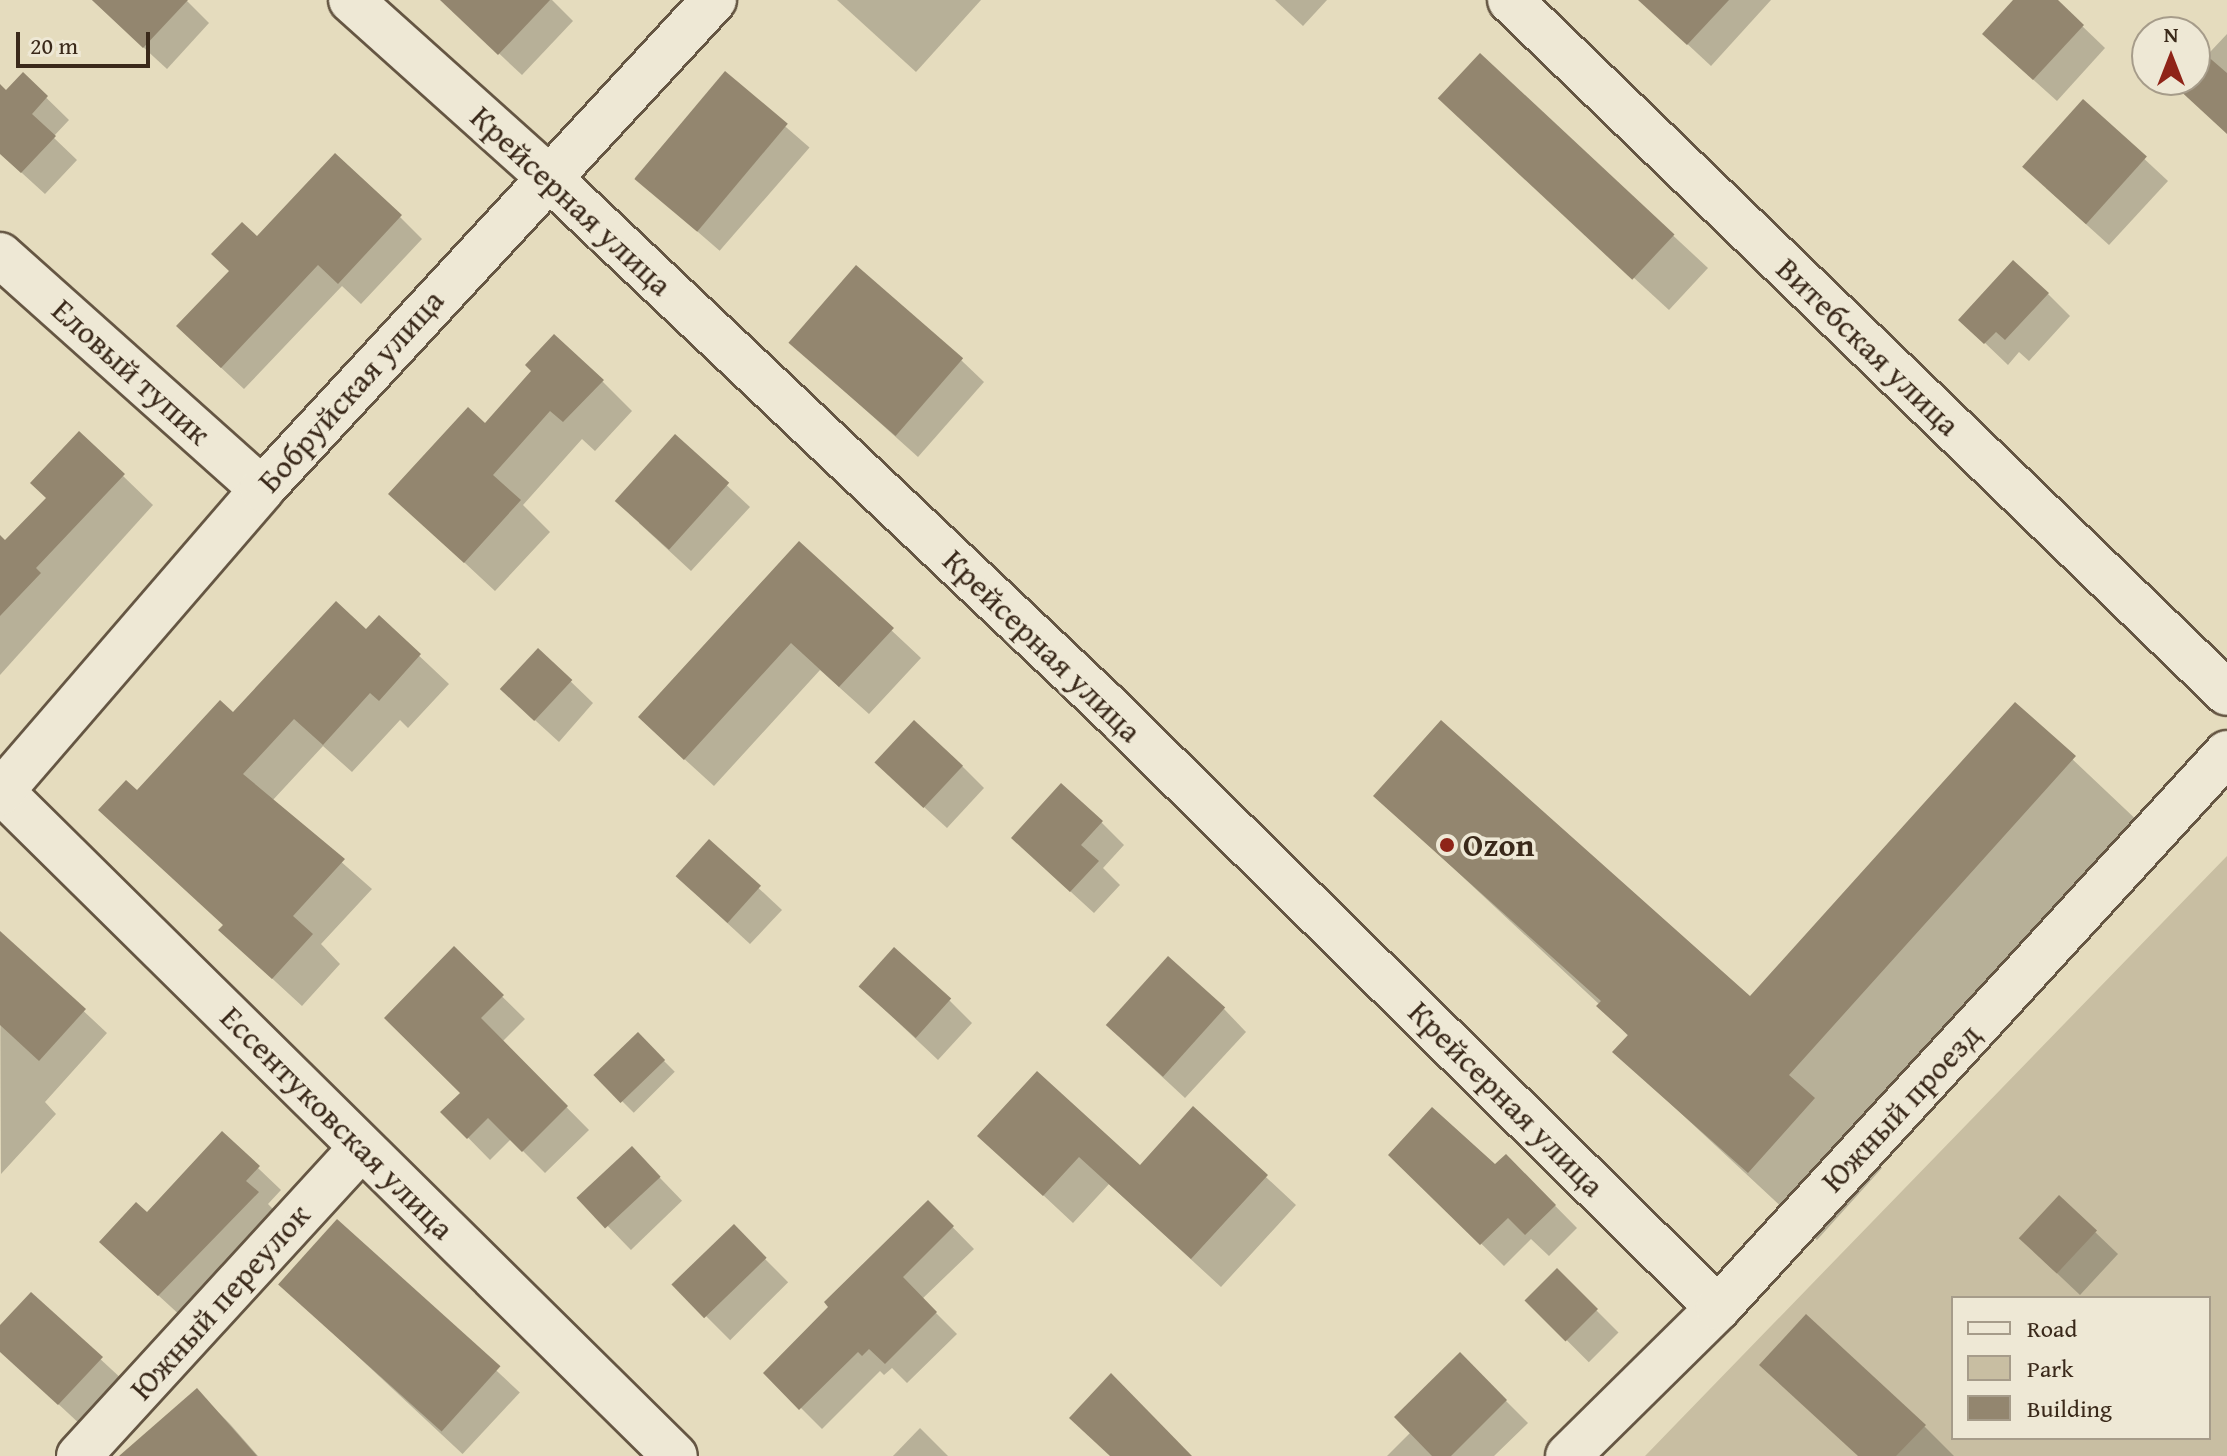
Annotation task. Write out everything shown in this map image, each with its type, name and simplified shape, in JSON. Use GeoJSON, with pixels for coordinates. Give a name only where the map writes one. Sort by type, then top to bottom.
{"type":"FeatureCollection","features":[{"type":"Feature","properties":{"kind":"street","name":"Крейсерная улица"},"geometry":{"type":"LineString","coordinates":[[351,0],[547,176],[1106,705],[1718,1308]]}},
{"type":"Feature","properties":{"kind":"street","name":"Бобруйская улица"},"geometry":{"type":"LineString","coordinates":[[1,791],[262,489],[547,176],[714,0]]}},
{"type":"Feature","properties":{"kind":"street","name":"Витебская улица"},"geometry":{"type":"LineString","coordinates":[[1510,0],[2227,693]]}},
{"type":"Feature","properties":{"kind":"street","name":"Еловый тупик"},"geometry":{"type":"LineString","coordinates":[[0,255],[262,489]]}},
{"type":"Feature","properties":{"kind":"street","name":"Южный проезд"},"geometry":{"type":"LineString","coordinates":[[1568,1456],[1718,1308],[2227,753]]}},
{"type":"Feature","properties":{"kind":"street","name":"Ессентуковская улица"},"geometry":{"type":"LineString","coordinates":[[1,791],[675,1456]]}},
{"type":"Feature","properties":{"kind":"street","name":"Южный переулок"},"geometry":{"type":"LineString","coordinates":[[79,1456],[361,1148]]}},
{"type":"Feature","properties":{"kind":"green space"},"geometry":{"type":"Polygon","coordinates":[[[2227,856],[2227,1456],[1645,1456],[2227,856]]]}},
{"type":"Feature","properties":{"kind":"building"},"geometry":{"type":"Polygon","coordinates":[[[92,0],[188,0],[143,48],[92,0]]]}},
{"type":"Feature","properties":{"kind":"building"},"geometry":{"type":"Polygon","coordinates":[[[440,0],[550,0],[498,55],[440,0]]]}},
{"type":"Feature","properties":{"kind":"building"},"geometry":{"type":"Polygon","coordinates":[[[1638,0],[1729,0],[1687,45],[1638,0]]]}},
{"type":"Feature","properties":{"kind":"building"},"geometry":{"type":"Polygon","coordinates":[[[2013,0],[2058,0],[2084,25],[2033,80],[1982,34],[2013,0]]]}},
{"type":"Feature","properties":{"kind":"building"},"geometry":{"type":"Polygon","coordinates":[[[1480,53],[1675,234],[1632,280],[1438,98],[1480,53]]]}},
{"type":"Feature","properties":{"kind":"building"},"geometry":{"type":"Polygon","coordinates":[[[2211,59],[2227,73],[2227,134],[2186,96],[2211,96],[2211,59]]]}},
{"type":"Feature","properties":{"kind":"building"},"geometry":{"type":"Polygon","coordinates":[[[725,71],[788,124],[697,232],[634,179],[725,71]]]}},
{"type":"Feature","properties":{"kind":"building"},"geometry":{"type":"Polygon","coordinates":[[[23,72],[48,96],[32,114],[56,136],[21,173],[0,154],[0,84],[6,90],[23,72]]]}},
{"type":"Feature","properties":{"kind":"building"},"geometry":{"type":"Polygon","coordinates":[[[2083,99],[2147,157],[2086,224],[2022,167],[2083,99]]]}},
{"type":"Feature","properties":{"kind":"building"},"geometry":{"type":"Polygon","coordinates":[[[335,153],[402,215],[338,284],[318,265],[221,368],[176,326],[229,271],[211,254],[242,222],[257,236],[335,153]]]}},
{"type":"Feature","properties":{"kind":"building"},"geometry":{"type":"Polygon","coordinates":[[[2013,260],[2049,293],[2005,340],[1996,332],[1984,344],[1958,320],[2013,260]]]}},
{"type":"Feature","properties":{"kind":"building"},"geometry":{"type":"Polygon","coordinates":[[[856,265],[963,358],[896,436],[788,343],[856,265]]]}},
{"type":"Feature","properties":{"kind":"building"},"geometry":{"type":"Polygon","coordinates":[[[554,334],[604,380],[563,422],[550,411],[493,475],[521,500],[464,563],[388,494],[468,407],[485,423],[531,371],[525,365],[554,334]]]}},
{"type":"Feature","properties":{"kind":"building"},"geometry":{"type":"Polygon","coordinates":[[[79,431],[125,474],[36,568],[41,573],[0,616],[0,535],[5,540],[46,498],[30,483],[79,431]]]}},
{"type":"Feature","properties":{"kind":"building"},"geometry":{"type":"Polygon","coordinates":[[[675,434],[729,483],[669,550],[615,501],[675,434]]]}},
{"type":"Feature","properties":{"kind":"building"},"geometry":{"type":"Polygon","coordinates":[[[799,541],[894,628],[839,687],[791,643],[684,760],[638,717],[799,541]]]}},
{"type":"Feature","properties":{"kind":"building"},"geometry":{"type":"Polygon","coordinates":[[[336,601],[366,629],[379,615],[421,654],[379,701],[370,693],[323,745],[294,719],[243,774],[345,859],[293,916],[313,934],[272,979],[218,930],[223,925],[98,810],[126,780],[137,790],[220,700],[233,712],[336,601]]]}},
{"type":"Feature","properties":{"kind":"building"},"geometry":{"type":"Polygon","coordinates":[[[538,648],[572,680],[534,721],[500,689],[538,648]]]}},
{"type":"Feature","properties":{"kind":"building"},"geometry":{"type":"Polygon","coordinates":[[[2015,702],[2076,756],[1789,1075],[1815,1098],[1748,1173],[1612,1052],[1628,1035],[1596,1006],[1601,1001],[1373,796],[1441,720],[1750,996],[2015,702]]]}},
{"type":"Feature","properties":{"kind":"building"},"geometry":{"type":"Polygon","coordinates":[[[914,720],[963,766],[923,808],[874,762],[914,720]]]}},
{"type":"Feature","properties":{"kind":"building"},"geometry":{"type":"Polygon","coordinates":[[[1061,783],[1103,821],[1081,845],[1099,861],[1070,892],[1011,838],[1061,783]]]}},
{"type":"Feature","properties":{"kind":"building"},"geometry":{"type":"Polygon","coordinates":[[[709,839],[761,886],[728,923],[676,876],[709,839]]]}},
{"type":"Feature","properties":{"kind":"building"},"geometry":{"type":"Polygon","coordinates":[[[0,931],[86,1009],[39,1061],[0,1025],[0,931]]]}},
{"type":"Feature","properties":{"kind":"building"},"geometry":{"type":"Polygon","coordinates":[[[454,946],[504,995],[481,1018],[568,1106],[522,1152],[488,1118],[467,1139],[440,1112],[460,1093],[384,1018],[454,946]]]}},
{"type":"Feature","properties":{"kind":"building"},"geometry":{"type":"Polygon","coordinates":[[[894,947],[951,999],[916,1038],[859,986],[894,947]]]}},
{"type":"Feature","properties":{"kind":"building"},"geometry":{"type":"Polygon","coordinates":[[[1168,956],[1225,1008],[1163,1077],[1106,1025],[1168,956]]]}},
{"type":"Feature","properties":{"kind":"building"},"geometry":{"type":"Polygon","coordinates":[[[638,1032],[665,1060],[620,1103],[593,1075],[638,1032]]]}},
{"type":"Feature","properties":{"kind":"building"},"geometry":{"type":"Polygon","coordinates":[[[1037,1071],[1140,1165],[1193,1106],[1268,1175],[1191,1259],[1079,1157],[1043,1196],[977,1136],[1037,1071]]]}},
{"type":"Feature","properties":{"kind":"building"},"geometry":{"type":"Polygon","coordinates":[[[1432,1107],[1495,1164],[1506,1154],[1556,1205],[1525,1235],[1508,1218],[1480,1245],[1388,1155],[1432,1107]]]}},
{"type":"Feature","properties":{"kind":"building"},"geometry":{"type":"Polygon","coordinates":[[[222,1131],[260,1166],[246,1181],[259,1192],[158,1296],[99,1242],[136,1202],[147,1212],[222,1131]]]}},
{"type":"Feature","properties":{"kind":"building"},"geometry":{"type":"Polygon","coordinates":[[[632,1146],[661,1177],[605,1229],[576,1198],[632,1146]]]}},
{"type":"Feature","properties":{"kind":"building"},"geometry":{"type":"Polygon","coordinates":[[[2059,1195],[2097,1230],[2057,1274],[2019,1238],[2059,1195]]]}},
{"type":"Feature","properties":{"kind":"building"},"geometry":{"type":"Polygon","coordinates":[[[928,1200],[954,1226],[903,1277],[937,1312],[885,1364],[869,1349],[862,1356],[858,1352],[799,1410],[763,1373],[828,1307],[824,1302],[928,1200]]]}},
{"type":"Feature","properties":{"kind":"building"},"geometry":{"type":"Polygon","coordinates":[[[337,1219],[500,1366],[442,1432],[278,1284],[337,1219]]]}},
{"type":"Feature","properties":{"kind":"building"},"geometry":{"type":"Polygon","coordinates":[[[734,1224],[767,1258],[704,1318],[671,1284],[734,1224]]]}},
{"type":"Feature","properties":{"kind":"building"},"geometry":{"type":"Polygon","coordinates":[[[1557,1268],[1598,1309],[1565,1342],[1524,1301],[1557,1268]]]}},
{"type":"Feature","properties":{"kind":"building"},"geometry":{"type":"Polygon","coordinates":[[[31,1292],[103,1357],[58,1405],[0,1352],[0,1325],[31,1292]]]}},
{"type":"Feature","properties":{"kind":"building"},"geometry":{"type":"Polygon","coordinates":[[[1806,1314],[1926,1425],[1896,1456],[1858,1456],[1759,1365],[1806,1314]]]}},
{"type":"Feature","properties":{"kind":"building"},"geometry":{"type":"Polygon","coordinates":[[[1460,1352],[1507,1400],[1451,1456],[1432,1456],[1394,1417],[1460,1352]]]}},
{"type":"Feature","properties":{"kind":"building"},"geometry":{"type":"Polygon","coordinates":[[[1111,1373],[1192,1456],[1110,1456],[1069,1418],[1111,1373]]]}},
{"type":"Feature","properties":{"kind":"building"},"geometry":{"type":"Polygon","coordinates":[[[197,1388],[257,1456],[119,1456],[197,1388]]]}},
{"type":"Feature","properties":{"kind":"place","name":"Ozon"},"geometry":{"type":"Point","coordinates":[1447,845]}}]}
